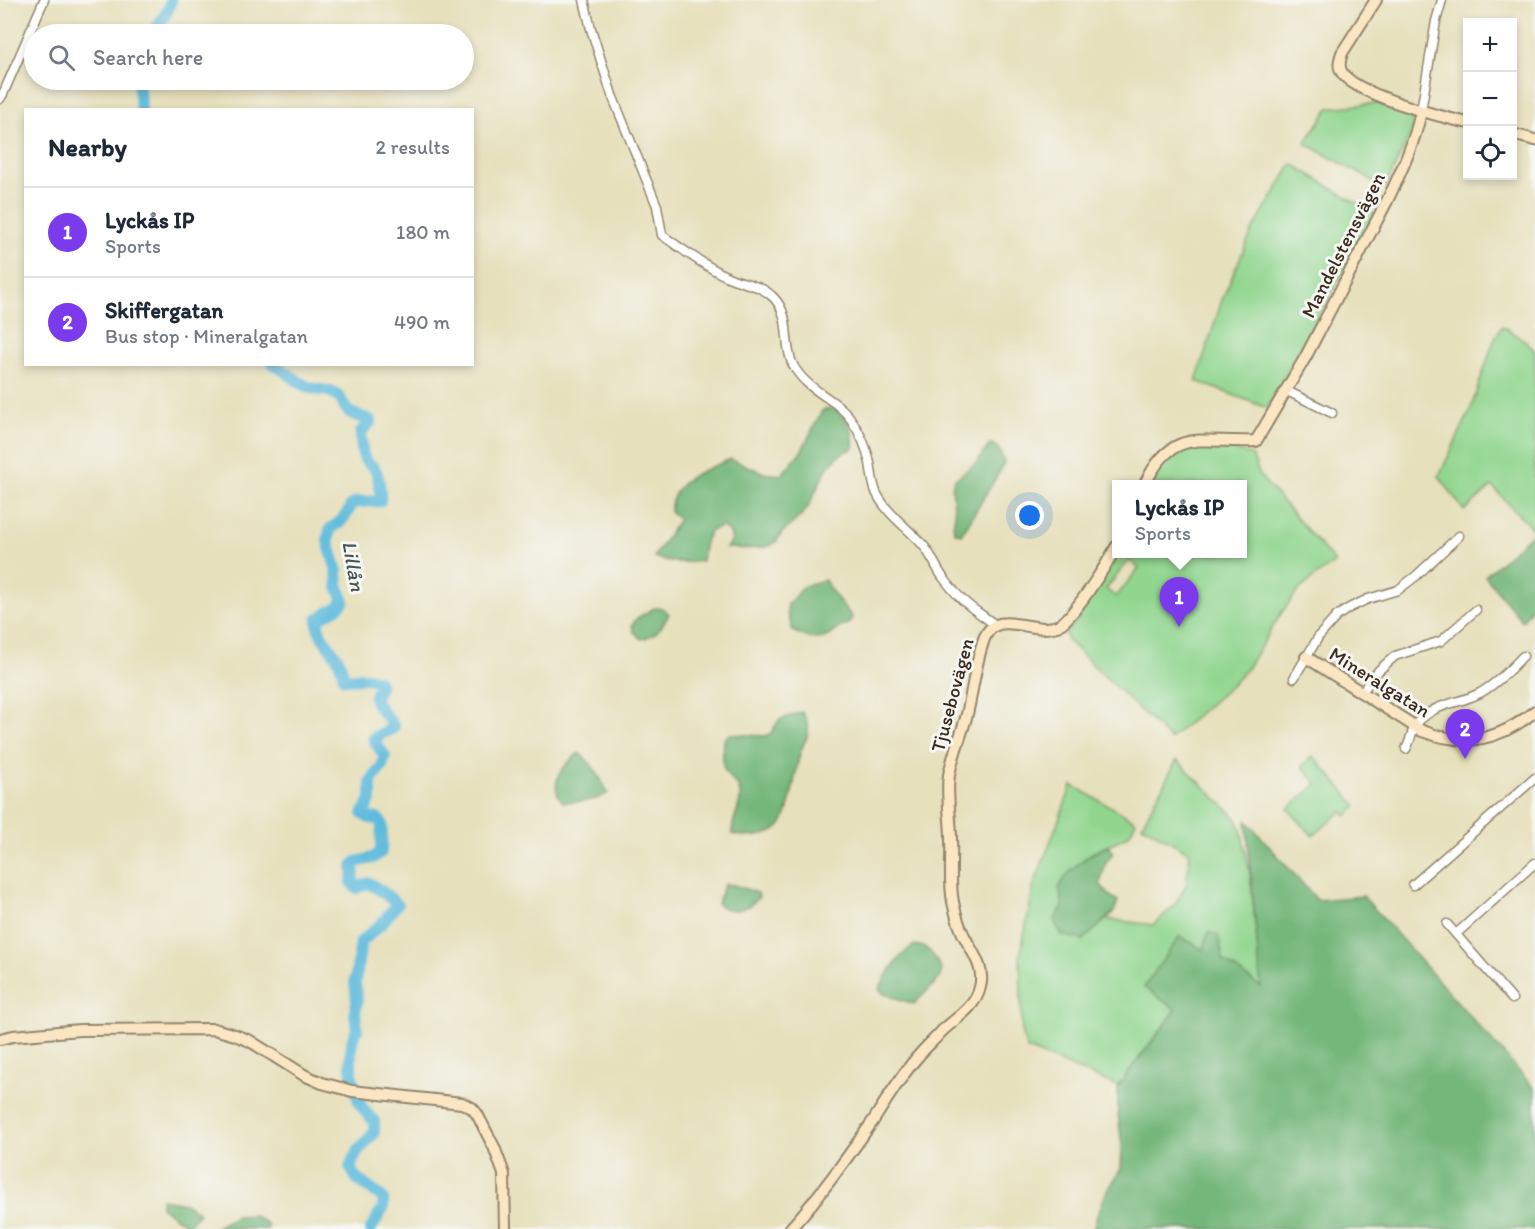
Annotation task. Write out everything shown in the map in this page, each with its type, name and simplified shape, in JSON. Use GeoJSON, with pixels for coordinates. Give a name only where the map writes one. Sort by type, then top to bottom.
{"type":"FeatureCollection","features":[{"type":"Feature","properties":{"kind":"street"},"geometry":{"type":"LineString","coordinates":[[34,24],[44,0]]}},
{"type":"Feature","properties":{"kind":"street"},"geometry":{"type":"LineString","coordinates":[[584,0],[612,95],[657,206],[662,235],[724,276],[758,287],[774,297],[787,326],[788,348],[792,363],[809,386],[846,413],[853,422],[869,459],[876,493],[923,546],[958,596],[995,625]]}},
{"type":"Feature","properties":{"kind":"street"},"geometry":{"type":"LineString","coordinates":[[1376,0],[1342,53],[1339,61],[1341,72],[1353,83],[1379,96],[1421,111],[1463,122]]}},
{"type":"Feature","properties":{"kind":"street"},"geometry":{"type":"LineString","coordinates":[[1421,111],[1436,21],[1442,0]]}},
{"type":"Feature","properties":{"kind":"street"},"geometry":{"type":"LineString","coordinates":[[0,99],[24,46]]}},
{"type":"Feature","properties":{"kind":"street","name":"Mandelstensvägen"},"geometry":{"type":"LineString","coordinates":[[1147,480],[1159,459],[1177,446],[1190,441],[1256,441],[1305,358],[1397,180],[1418,129],[1421,111]]}},
{"type":"Feature","properties":{"kind":"street"},"geometry":{"type":"LineString","coordinates":[[1517,135],[1535,140]]}},
{"type":"Feature","properties":{"kind":"street"},"geometry":{"type":"LineString","coordinates":[[1285,390],[1332,413]]}},
{"type":"Feature","properties":{"kind":"street"},"geometry":{"type":"LineString","coordinates":[[1294,678],[1319,636],[1337,616],[1368,599],[1398,590],[1459,536]]}},
{"type":"Feature","properties":{"kind":"street","name":"Tjusebovägen"},"geometry":{"type":"LineString","coordinates":[[790,1229],[858,1142],[898,1081],[919,1055],[968,1008],[980,990],[981,971],[961,930],[952,900],[949,778],[967,714],[981,649],[988,630],[1002,623],[1044,629],[1062,624],[1112,554]]}},
{"type":"Feature","properties":{"kind":"street"},"geometry":{"type":"LineString","coordinates":[[1361,693],[1379,670],[1395,656],[1441,641],[1476,610]]}},
{"type":"Feature","properties":{"kind":"street"},"geometry":{"type":"LineString","coordinates":[[1406,749],[1414,726],[1424,717],[1442,705],[1481,692],[1507,673],[1523,656]]}},
{"type":"Feature","properties":{"kind":"street","name":"Mineralgatan"},"geometry":{"type":"LineString","coordinates":[[1306,657],[1422,731],[1436,736],[1473,740],[1489,737],[1502,733],[1535,711]]}},
{"type":"Feature","properties":{"kind":"street"},"geometry":{"type":"LineString","coordinates":[[1413,885],[1535,778]]}},
{"type":"Feature","properties":{"kind":"street"},"geometry":{"type":"LineString","coordinates":[[1456,933],[1535,863]]}},
{"type":"Feature","properties":{"kind":"street"},"geometry":{"type":"LineString","coordinates":[[1448,924],[1512,999]]}},
{"type":"Feature","properties":{"kind":"street"},"geometry":{"type":"LineString","coordinates":[[0,1040],[13,1036],[80,1030],[214,1029],[250,1041],[304,1075],[322,1083],[352,1091],[462,1104],[472,1108],[494,1147],[504,1174],[505,1229]]}},
{"type":"Feature","properties":{"kind":"green space"},"geometry":{"type":"Polygon","coordinates":[[[1378,103],[1411,115],[1413,129],[1385,188],[1305,143],[1329,108],[1378,103]]]}},
{"type":"Feature","properties":{"kind":"green space"},"geometry":{"type":"Polygon","coordinates":[[[1292,164],[1375,214],[1267,408],[1196,381],[1222,300],[1252,231],[1292,164]]]}},
{"type":"Feature","properties":{"kind":"green space"},"geometry":{"type":"Polygon","coordinates":[[[1502,326],[1526,341],[1535,351],[1535,532],[1492,486],[1464,511],[1439,476],[1470,411],[1494,340],[1502,326]]]}},
{"type":"Feature","properties":{"kind":"green space"},"geometry":{"type":"Polygon","coordinates":[[[832,408],[850,425],[853,449],[843,453],[829,466],[806,510],[776,542],[759,548],[726,548],[732,541],[730,533],[723,527],[716,528],[708,535],[702,561],[678,562],[654,557],[679,519],[670,512],[672,500],[683,483],[700,472],[731,459],[764,473],[781,475],[802,450],[822,411],[832,408]]]}},
{"type":"Feature","properties":{"kind":"green space"},"geometry":{"type":"Polygon","coordinates":[[[990,444],[998,448],[1004,461],[1003,466],[965,529],[961,534],[955,532],[952,488],[954,480],[977,462],[990,444]]]}},
{"type":"Feature","properties":{"kind":"green space"},"geometry":{"type":"Polygon","coordinates":[[[1206,447],[1230,449],[1252,455],[1260,476],[1335,562],[1298,591],[1282,612],[1248,667],[1232,685],[1170,739],[1066,639],[1066,632],[1079,618],[1116,558],[1247,558],[1247,480],[1154,480],[1165,462],[1184,450],[1206,447]],[[1129,560],[1106,589],[1116,597],[1139,568],[1129,560]]]}},
{"type":"Feature","properties":{"kind":"green space"},"geometry":{"type":"Polygon","coordinates":[[[1534,532],[1535,604],[1522,621],[1485,576],[1534,532]]]}},
{"type":"Feature","properties":{"kind":"green space"},"geometry":{"type":"Polygon","coordinates":[[[825,580],[852,617],[849,623],[819,639],[806,637],[793,631],[787,612],[788,604],[804,586],[825,580]]]}},
{"type":"Feature","properties":{"kind":"green space"},"geometry":{"type":"Polygon","coordinates":[[[654,608],[662,608],[669,614],[658,630],[641,639],[633,631],[632,625],[637,618],[654,608]]]}},
{"type":"Feature","properties":{"kind":"green space"},"geometry":{"type":"Polygon","coordinates":[[[802,712],[807,722],[808,733],[801,750],[784,820],[776,830],[764,835],[732,834],[740,792],[724,769],[724,739],[730,734],[765,736],[771,733],[779,720],[802,712]]]}},
{"type":"Feature","properties":{"kind":"green space"},"geometry":{"type":"Polygon","coordinates":[[[579,753],[592,766],[608,793],[592,800],[563,802],[558,796],[557,782],[563,769],[579,753]]]}},
{"type":"Feature","properties":{"kind":"green space"},"geometry":{"type":"Polygon","coordinates":[[[1313,756],[1357,806],[1346,816],[1342,811],[1313,836],[1288,809],[1317,784],[1302,766],[1313,756]]]}},
{"type":"Feature","properties":{"kind":"green space"},"geometry":{"type":"Polygon","coordinates":[[[1177,760],[1236,818],[1241,829],[1250,875],[1262,988],[1205,950],[1176,1010],[1118,1086],[1027,1049],[1022,1035],[1020,956],[1034,885],[1072,785],[1136,821],[1129,835],[1090,854],[1083,940],[1107,919],[1153,925],[1174,906],[1186,885],[1190,853],[1142,825],[1177,760]]]}},
{"type":"Feature","properties":{"kind":"green space"},"geometry":{"type":"Polygon","coordinates":[[[1246,820],[1317,900],[1363,896],[1535,1089],[1535,1229],[1094,1229],[1106,1193],[1121,1169],[1118,1086],[1176,1010],[1144,987],[1180,936],[1204,950],[1208,932],[1218,935],[1224,961],[1261,987],[1246,820]]]}},
{"type":"Feature","properties":{"kind":"green space"},"geometry":{"type":"Polygon","coordinates":[[[1109,845],[1113,853],[1106,862],[1100,884],[1109,895],[1118,901],[1114,912],[1083,940],[1062,935],[1054,921],[1063,906],[1059,887],[1080,862],[1109,845]]]}},
{"type":"Feature","properties":{"kind":"green space"},"geometry":{"type":"Polygon","coordinates":[[[725,884],[758,893],[759,897],[740,910],[728,909],[717,904],[725,884]]]}},
{"type":"Feature","properties":{"kind":"green space"},"geometry":{"type":"Polygon","coordinates":[[[914,945],[928,950],[942,970],[939,979],[914,1004],[884,994],[879,989],[894,965],[914,945]]]}},
{"type":"Feature","properties":{"kind":"green space"},"geometry":{"type":"Polygon","coordinates":[[[161,1199],[185,1203],[199,1213],[188,1226],[161,1207],[161,1199]]]}},
{"type":"Feature","properties":{"kind":"green space"},"geometry":{"type":"Polygon","coordinates":[[[253,1215],[267,1224],[268,1229],[213,1229],[236,1216],[253,1215]]]}},
{"type":"Feature","properties":{"kind":"waterway","name":"Lillån"},"geometry":{"type":"LineString","coordinates":[[159,24],[171,0]]}},
{"type":"Feature","properties":{"kind":"waterway","name":"Lillån"},"geometry":{"type":"LineString","coordinates":[[139,90],[141,108]]}},
{"type":"Feature","properties":{"kind":"waterway","name":"Lillån"},"geometry":{"type":"LineString","coordinates":[[276,366],[308,387],[335,394],[349,412],[371,421],[361,432],[363,455],[376,471],[380,489],[380,501],[357,502],[351,505],[341,521],[330,529],[328,541],[337,571],[338,587],[344,601],[318,619],[319,630],[338,659],[344,679],[368,678],[378,681],[380,687],[375,700],[394,727],[374,738],[385,756],[382,766],[371,781],[371,799],[363,814],[369,818],[378,819],[382,823],[381,852],[373,858],[356,862],[353,866],[352,882],[356,888],[369,883],[397,904],[381,924],[361,942],[355,982],[357,1030],[351,1047],[351,1068],[358,1100],[374,1121],[374,1133],[357,1153],[350,1167],[357,1179],[383,1198],[383,1208],[371,1229]]}},
{"type":"Feature","properties":{"kind":"place","name":"Lyckås IP"},"geometry":{"type":"Point","coordinates":[1179,627]}},
{"type":"Feature","properties":{"kind":"place","name":"Skiffergatan"},"geometry":{"type":"Point","coordinates":[1465,759]}}]}
